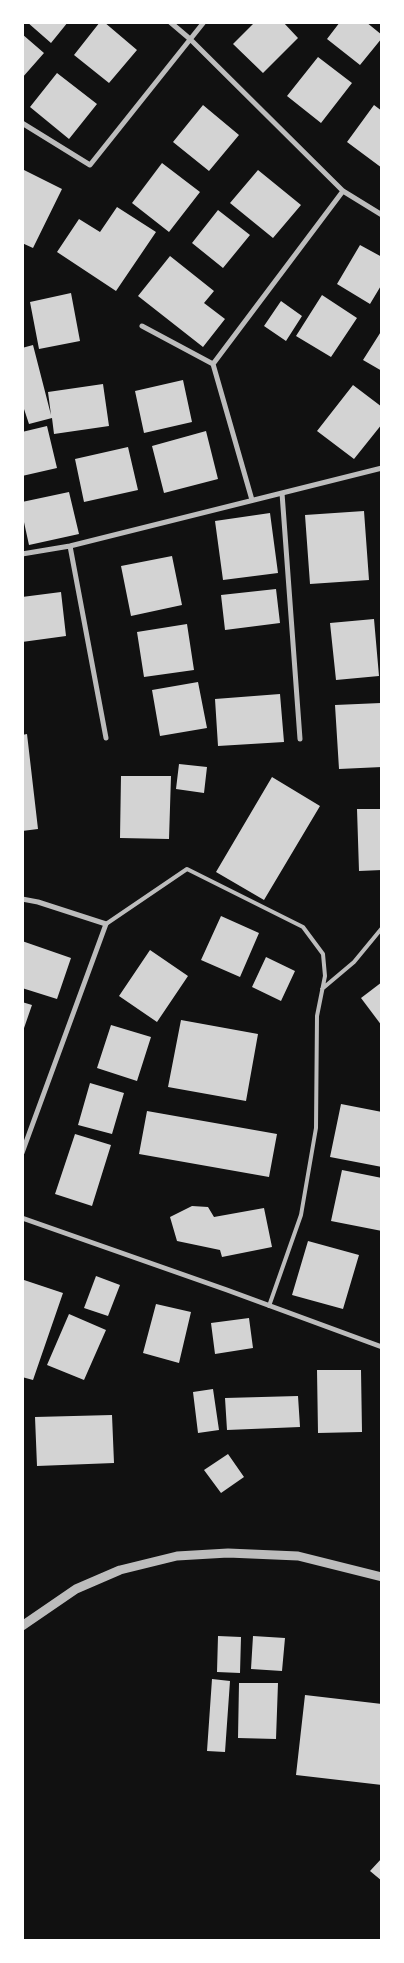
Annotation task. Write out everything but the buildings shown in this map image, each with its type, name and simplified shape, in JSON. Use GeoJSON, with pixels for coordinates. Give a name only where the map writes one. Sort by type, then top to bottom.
{"type":"FeatureCollection","features":[{"type":"Feature","properties":{"kind":"street"},"geometry":{"type":"LineString","coordinates":[[170,22],[190,39],[343,191],[382,215]]}},
{"type":"Feature","properties":{"kind":"street"},"geometry":{"type":"LineString","coordinates":[[22,124],[90,165],[204,22]]}},
{"type":"Feature","properties":{"kind":"street"},"geometry":{"type":"LineString","coordinates":[[213,364],[343,191]]}},
{"type":"Feature","properties":{"kind":"street"},"geometry":{"type":"LineString","coordinates":[[142,326],[213,364],[252,500]]}},
{"type":"Feature","properties":{"kind":"street"},"geometry":{"type":"LineString","coordinates":[[22,554],[70,546],[382,468]]}},
{"type":"Feature","properties":{"kind":"street"},"geometry":{"type":"LineString","coordinates":[[282,493],[300,739]]}},
{"type":"Feature","properties":{"kind":"street"},"geometry":{"type":"LineString","coordinates":[[70,546],[106,738]]}},
{"type":"Feature","properties":{"kind":"street"},"geometry":{"type":"LineString","coordinates":[[22,899],[38,902],[106,924],[22,1153]]}},
{"type":"Feature","properties":{"kind":"street"},"geometry":{"type":"LineString","coordinates":[[22,1218],[382,1347]]}},
{"type":"Feature","properties":{"kind":"street"},"geometry":{"type":"LineString","coordinates":[[22,1626],[76,1590],[120,1570],[177,1556],[228,1553],[298,1556],[382,1577]]}},
{"type":"Feature","properties":{"kind":"lane"},"geometry":{"type":"LineString","coordinates":[[106,924],[187,870],[304,927],[323,954],[325,976],[317,1016],[316,1128],[301,1215],[269,1306]]}},
{"type":"Feature","properties":{"kind":"lane"},"geometry":{"type":"LineString","coordinates":[[322,990],[354,962],[382,928]]}}]}
